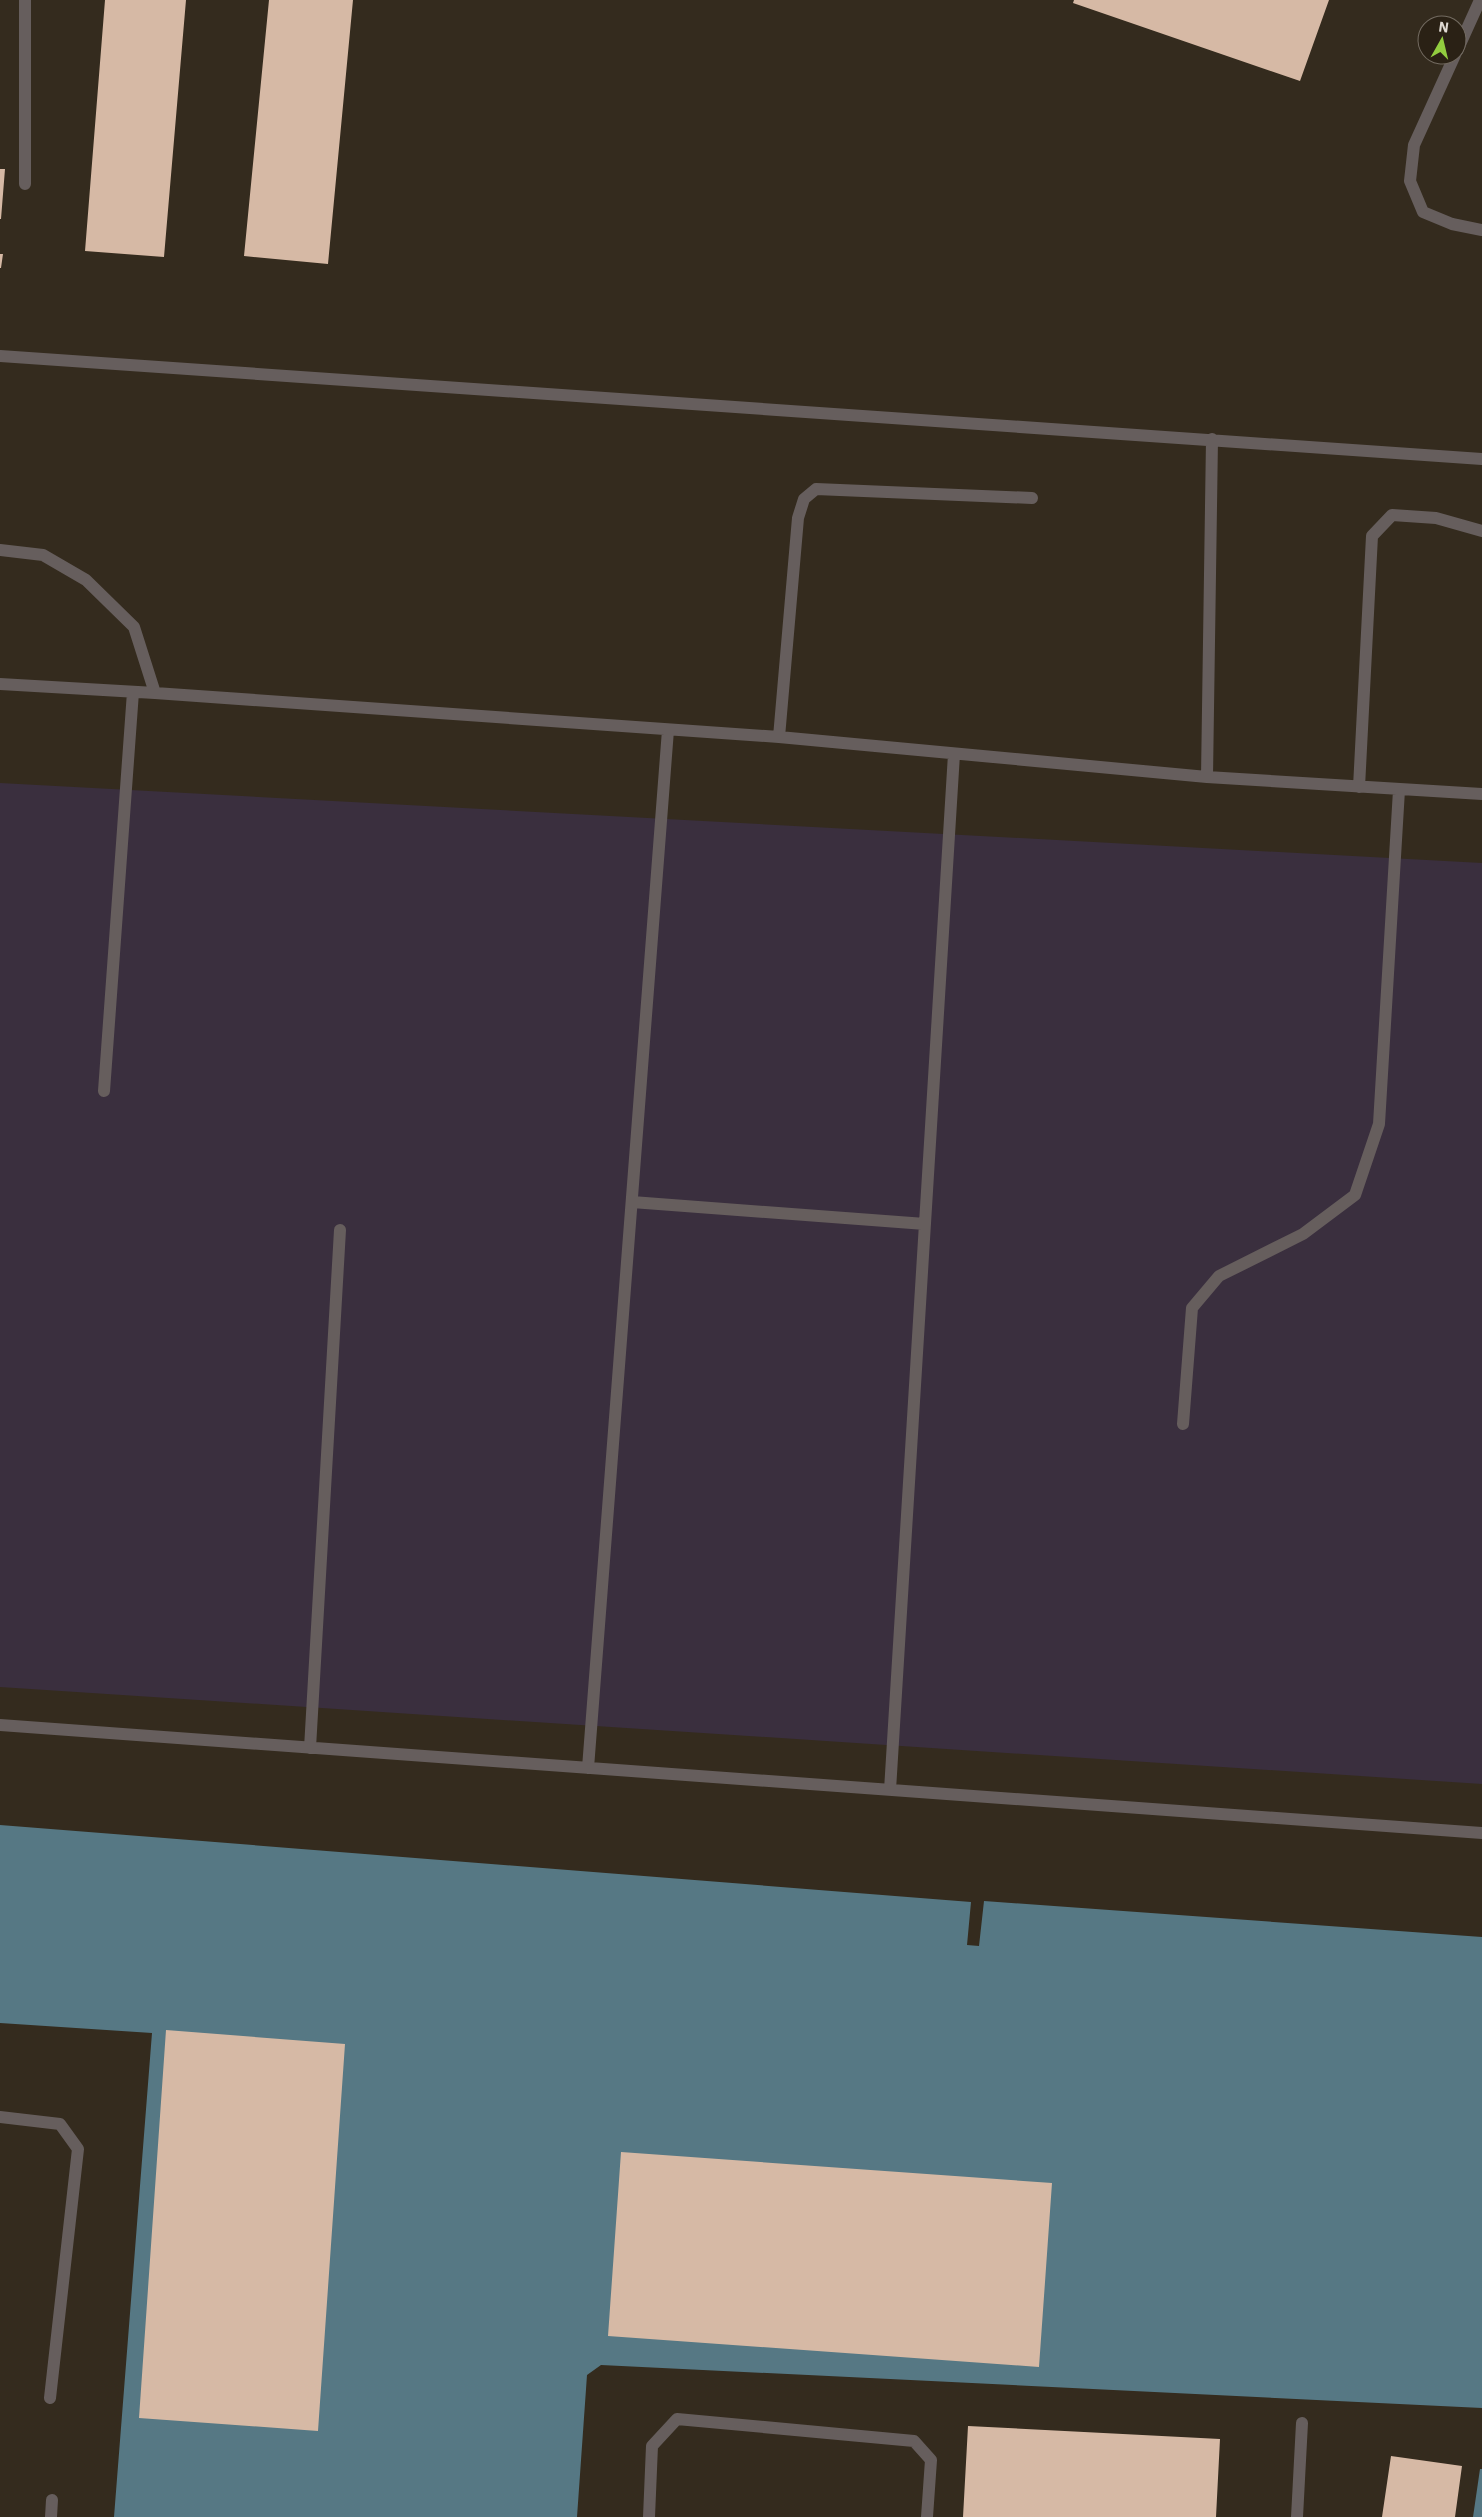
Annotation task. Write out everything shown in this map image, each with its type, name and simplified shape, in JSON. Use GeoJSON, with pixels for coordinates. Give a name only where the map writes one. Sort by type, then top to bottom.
{"type":"FeatureCollection","features":[{"type":"Feature","properties":{"kind":"lane"},"geometry":{"type":"LineString","coordinates":[[25,0],[25,184]]}},
{"type":"Feature","properties":{"kind":"lane"},"geometry":{"type":"LineString","coordinates":[[1467,29],[1480,0]]}},
{"type":"Feature","properties":{"kind":"lane"},"geometry":{"type":"LineString","coordinates":[[1450,65],[1414,145],[1410,181],[1423,212],[1452,224],[1482,230]]}},
{"type":"Feature","properties":{"kind":"lane"},"geometry":{"type":"LineString","coordinates":[[0,356],[1482,459]]}},
{"type":"Feature","properties":{"kind":"lane"},"geometry":{"type":"LineString","coordinates":[[1207,777],[1212,440]]}},
{"type":"Feature","properties":{"kind":"lane"},"geometry":{"type":"LineString","coordinates":[[779,738],[798,518],[804,499],[816,489],[1032,498]]}},
{"type":"Feature","properties":{"kind":"lane"},"geometry":{"type":"LineString","coordinates":[[1359,787],[1372,536],[1392,515],[1436,518],[1482,532]]}},
{"type":"Feature","properties":{"kind":"lane"},"geometry":{"type":"LineString","coordinates":[[0,550],[42,555],[86,580],[134,627],[155,693]]}},
{"type":"Feature","properties":{"kind":"lane"},"geometry":{"type":"LineString","coordinates":[[0,684],[155,693],[779,738],[1207,777],[1482,794]]}},
{"type":"Feature","properties":{"kind":"lane"},"geometry":{"type":"LineString","coordinates":[[104,1091],[133,692]]}},
{"type":"Feature","properties":{"kind":"lane"},"geometry":{"type":"LineString","coordinates":[[588,1768],[668,730]]}},
{"type":"Feature","properties":{"kind":"lane"},"geometry":{"type":"LineString","coordinates":[[890,1790],[954,754]]}},
{"type":"Feature","properties":{"kind":"lane"},"geometry":{"type":"LineString","coordinates":[[1182,1424],[1192,1308],[1219,1276],[1303,1234],[1355,1195],[1379,1124],[1399,790]]}},
{"type":"Feature","properties":{"kind":"lane"},"geometry":{"type":"LineString","coordinates":[[632,1202],[925,1224]]}},
{"type":"Feature","properties":{"kind":"lane"},"geometry":{"type":"LineString","coordinates":[[310,1748],[340,1230]]}},
{"type":"Feature","properties":{"kind":"lane"},"geometry":{"type":"LineString","coordinates":[[0,1725],[1482,1833]]}},
{"type":"Feature","properties":{"kind":"lane"},"geometry":{"type":"LineString","coordinates":[[0,2117],[60,2124],[78,2149],[50,2398]]}},
{"type":"Feature","properties":{"kind":"lane"},"geometry":{"type":"LineString","coordinates":[[648,2517],[652,2446],[677,2419],[914,2441],[931,2460],[926,2517]]}},
{"type":"Feature","properties":{"kind":"lane"},"geometry":{"type":"LineString","coordinates":[[1297,2517],[1302,2423]]}},
{"type":"Feature","properties":{"kind":"lane"},"geometry":{"type":"LineString","coordinates":[[51,2517],[52,2500]]}},
{"type":"Feature","properties":{"kind":"shaded area"},"geometry":{"type":"Polygon","coordinates":[[[0,783],[1482,863],[1482,1784],[0,1687],[0,783]]]}},
{"type":"Feature","properties":{"kind":"water"},"geometry":{"type":"Polygon","coordinates":[[[0,1825],[971,1902],[967,1945],[979,1946],[984,1901],[1482,1937],[1482,2408],[601,2365],[587,2375],[577,2517],[114,2517],[152,2033],[0,2023],[0,1825]]]}},
{"type":"Feature","properties":{"kind":"water"},"geometry":{"type":"Polygon","coordinates":[[[1480,2469],[1482,2469],[1482,2517],[1473,2517],[1480,2469]]]}},
{"type":"Feature","properties":{"kind":"building"},"geometry":{"type":"Polygon","coordinates":[[[105,0],[186,0],[164,257],[85,251],[105,0]]]}},
{"type":"Feature","properties":{"kind":"building"},"geometry":{"type":"Polygon","coordinates":[[[269,0],[353,0],[328,264],[244,256],[269,0]]]}},
{"type":"Feature","properties":{"kind":"building"},"geometry":{"type":"Polygon","coordinates":[[[1074,0],[1329,0],[1300,81],[1073,3],[1074,0]]]}},
{"type":"Feature","properties":{"kind":"building"},"geometry":{"type":"Polygon","coordinates":[[[0,169],[5,169],[1,219],[0,219],[0,169]]]}},
{"type":"Feature","properties":{"kind":"building"},"geometry":{"type":"Polygon","coordinates":[[[0,254],[3,254],[1,268],[0,268],[0,254]]]}},
{"type":"Feature","properties":{"kind":"building"},"geometry":{"type":"Polygon","coordinates":[[[166,2030],[345,2044],[318,2431],[139,2418],[166,2030]]]}},
{"type":"Feature","properties":{"kind":"building"},"geometry":{"type":"Polygon","coordinates":[[[621,2152],[1052,2183],[1039,2367],[608,2336],[621,2152]]]}},
{"type":"Feature","properties":{"kind":"building"},"geometry":{"type":"Polygon","coordinates":[[[968,2426],[1220,2439],[1216,2517],[963,2517],[968,2426]]]}},
{"type":"Feature","properties":{"kind":"building"},"geometry":{"type":"Polygon","coordinates":[[[1391,2456],[1462,2466],[1455,2517],[1382,2517],[1391,2456]]]}}]}
